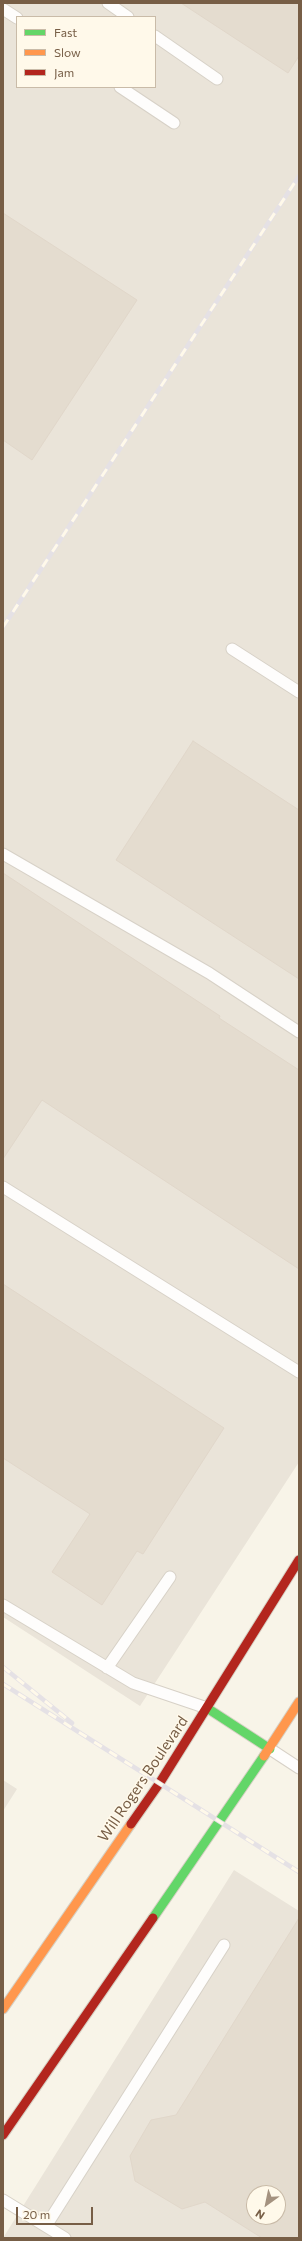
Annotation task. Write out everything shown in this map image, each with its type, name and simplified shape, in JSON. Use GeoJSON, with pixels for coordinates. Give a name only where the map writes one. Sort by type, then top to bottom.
{"type":"FeatureCollection","features":[{"type":"Feature","properties":{"kind":"main road","name":"Will Rogers Boulevard"},"geometry":{"type":"LineString","coordinates":[[3,2009],[159,1784],[299,1560]]}},
{"type":"Feature","properties":{"kind":"main road"},"geometry":{"type":"LineString","coordinates":[[3,2135],[270,1749],[299,1702]]}},
{"type":"Feature","properties":{"kind":"main road"},"geometry":{"type":"LineString","coordinates":[[207,1708],[270,1749]]}},
{"type":"Feature","properties":{"kind":"lane"},"geometry":{"type":"LineString","coordinates":[[108,3],[127,16]]}},
{"type":"Feature","properties":{"kind":"lane"},"geometry":{"type":"LineString","coordinates":[[3,9],[16,17]]}},
{"type":"Feature","properties":{"kind":"lane"},"geometry":{"type":"LineString","coordinates":[[156,37],[217,80]]}},
{"type":"Feature","properties":{"kind":"lane"},"geometry":{"type":"LineString","coordinates":[[122,88],[174,123]]}},
{"type":"Feature","properties":{"kind":"lane"},"geometry":{"type":"LineString","coordinates":[[232,649],[299,692]]}},
{"type":"Feature","properties":{"kind":"lane"},"geometry":{"type":"LineString","coordinates":[[3,854],[209,973],[299,1032]]}},
{"type":"Feature","properties":{"kind":"lane"},"geometry":{"type":"LineString","coordinates":[[3,1187],[299,1372]]}},
{"type":"Feature","properties":{"kind":"lane"},"geometry":{"type":"LineString","coordinates":[[107,1668],[170,1577]]}},
{"type":"Feature","properties":{"kind":"lane"},"geometry":{"type":"LineString","coordinates":[[3,1605],[133,1683],[207,1708]]}},
{"type":"Feature","properties":{"kind":"lane"},"geometry":{"type":"LineString","coordinates":[[270,1749],[299,1768]]}},
{"type":"Feature","properties":{"kind":"lane"},"geometry":{"type":"LineString","coordinates":[[46,2226],[224,1945]]}},
{"type":"Feature","properties":{"kind":"lane"},"geometry":{"type":"LineString","coordinates":[[3,2200],[65,2238]]}},
{"type":"Feature","properties":{"kind":"shaded area"},"geometry":{"type":"Polygon","coordinates":[[[3,3],[299,3],[299,1462],[140,1706],[3,1617],[3,3]]]}},
{"type":"Feature","properties":{"kind":"shaded area"},"geometry":{"type":"Polygon","coordinates":[[[3,1780],[17,1789],[3,1811],[3,1780]]]}},
{"type":"Feature","properties":{"kind":"shaded area"},"geometry":{"type":"Polygon","coordinates":[[[234,1870],[299,1911],[299,2238],[3,2238],[234,1870]]]}},
{"type":"Feature","properties":{"kind":"building"},"geometry":{"type":"Polygon","coordinates":[[[181,3],[299,3],[299,56],[288,73],[181,3]]]}},
{"type":"Feature","properties":{"kind":"building"},"geometry":{"type":"Polygon","coordinates":[[[3,213],[137,300],[32,460],[3,440],[3,213]]]}},
{"type":"Feature","properties":{"kind":"building"},"geometry":{"type":"Polygon","coordinates":[[[193,741],[299,810],[299,979],[116,860],[193,741]]]}},
{"type":"Feature","properties":{"kind":"building"},"geometry":{"type":"Polygon","coordinates":[[[3,873],[299,1070],[299,1269],[42,1100],[3,1159],[3,873]]]}},
{"type":"Feature","properties":{"kind":"building"},"geometry":{"type":"Polygon","coordinates":[[[3,1284],[224,1428],[143,1554],[137,1551],[102,1605],[52,1572],[90,1514],[3,1458],[3,1284]]]}},
{"type":"Feature","properties":{"kind":"building"},"geometry":{"type":"Polygon","coordinates":[[[299,1918],[299,2238],[262,2238],[205,2202],[182,2209],[135,2181],[130,2156],[151,2120],[176,2115],[299,1918]]]}},
{"type":"Feature","properties":{"kind":"railway"},"geometry":{"type":"LineString","coordinates":[[3,627],[299,176]]}},
{"type":"Feature","properties":{"kind":"railway"},"geometry":{"type":"LineString","coordinates":[[3,1667],[72,1723]]}},
{"type":"Feature","properties":{"kind":"railway"},"geometry":{"type":"LineString","coordinates":[[3,1684],[299,1872]]}},
{"type":"Feature","properties":{"kind":"traffic: fast"},"geometry":{"type":"LineString","coordinates":[[207,1708],[270,1749]]}},
{"type":"Feature","properties":{"kind":"traffic: fast"},"geometry":{"type":"LineString","coordinates":[[153,1918],[264,1756]]}},
{"type":"Feature","properties":{"kind":"traffic: slow"},"geometry":{"type":"LineString","coordinates":[[264,1756],[299,1702]]}},
{"type":"Feature","properties":{"kind":"traffic: slow"},"geometry":{"type":"LineString","coordinates":[[3,2009],[131,1824]]}},
{"type":"Feature","properties":{"kind":"traffic: jam"},"geometry":{"type":"LineString","coordinates":[[131,1824],[159,1784],[299,1560]]}},
{"type":"Feature","properties":{"kind":"traffic: jam"},"geometry":{"type":"LineString","coordinates":[[3,2135],[153,1918]]}}]}
